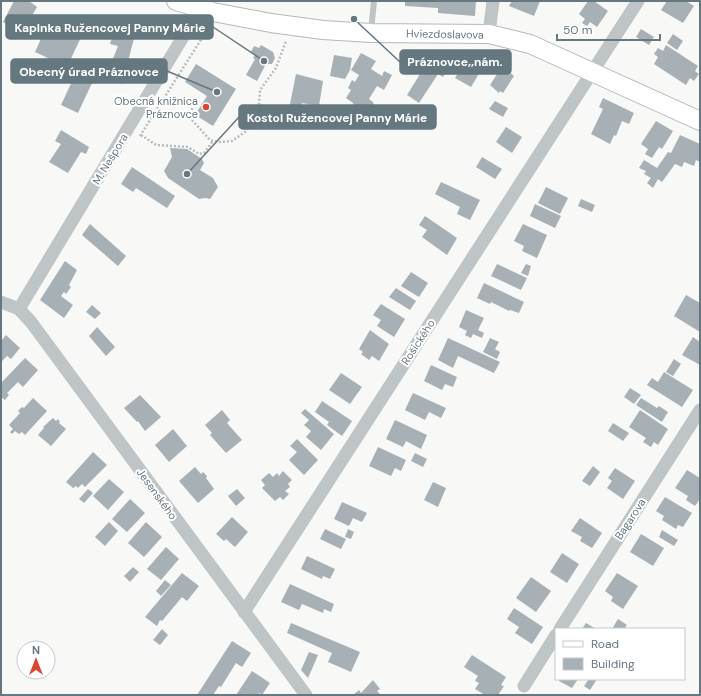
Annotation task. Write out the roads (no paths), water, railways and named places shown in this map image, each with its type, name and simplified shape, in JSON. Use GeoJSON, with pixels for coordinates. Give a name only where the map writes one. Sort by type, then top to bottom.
{"type":"FeatureCollection","features":[{"type":"Feature","properties":{"kind":"street","name":"Hviezdoslavova"},"geometry":{"type":"LineString","coordinates":[[176,1],[196,4],[213,12],[271,23],[322,30],[371,33],[489,34],[530,44],[700,121]]}},
{"type":"Feature","properties":{"kind":"street"},"geometry":{"type":"LineString","coordinates":[[489,34],[493,1]]}},
{"type":"Feature","properties":{"kind":"street","name":"Rošického"},"geometry":{"type":"LineString","coordinates":[[244,612],[638,1]]}},
{"type":"Feature","properties":{"kind":"street","name":"M. Nešpora"},"geometry":{"type":"LineString","coordinates":[[19,309],[192,22],[196,4]]}},
{"type":"Feature","properties":{"kind":"street","name":"Jesenského"},"geometry":{"type":"LineString","coordinates":[[1,302],[19,309],[31,322],[306,695]]}},
{"type":"Feature","properties":{"kind":"street","name":"Bagarova"},"geometry":{"type":"LineString","coordinates":[[561,628],[700,410]]}},
{"type":"Feature","properties":{"kind":"street"},"geometry":{"type":"LineString","coordinates":[[524,686],[555,637]]}},
{"type":"Feature","properties":{"kind":"lane"},"geometry":{"type":"LineString","coordinates":[[371,33],[374,1]]}},
{"type":"Feature","properties":{"kind":"place","name":"Práznovce,,nám."},"geometry":{"type":"Point","coordinates":[354,19]}},
{"type":"Feature","properties":{"kind":"place","name":"Kaplnka Ružencovej Panny Márie"},"geometry":{"type":"Point","coordinates":[264,61]}},
{"type":"Feature","properties":{"kind":"place","name":"Obecný úrad Práznovce"},"geometry":{"type":"Point","coordinates":[217,92]}},
{"type":"Feature","properties":{"kind":"place","name":"Obecná knižnica Práznovce"},"geometry":{"type":"Point","coordinates":[206,107]}},
{"type":"Feature","properties":{"kind":"place","name":"Kostol Ružencovej Panny Márie"},"geometry":{"type":"Point","coordinates":[187,174]}}]}
